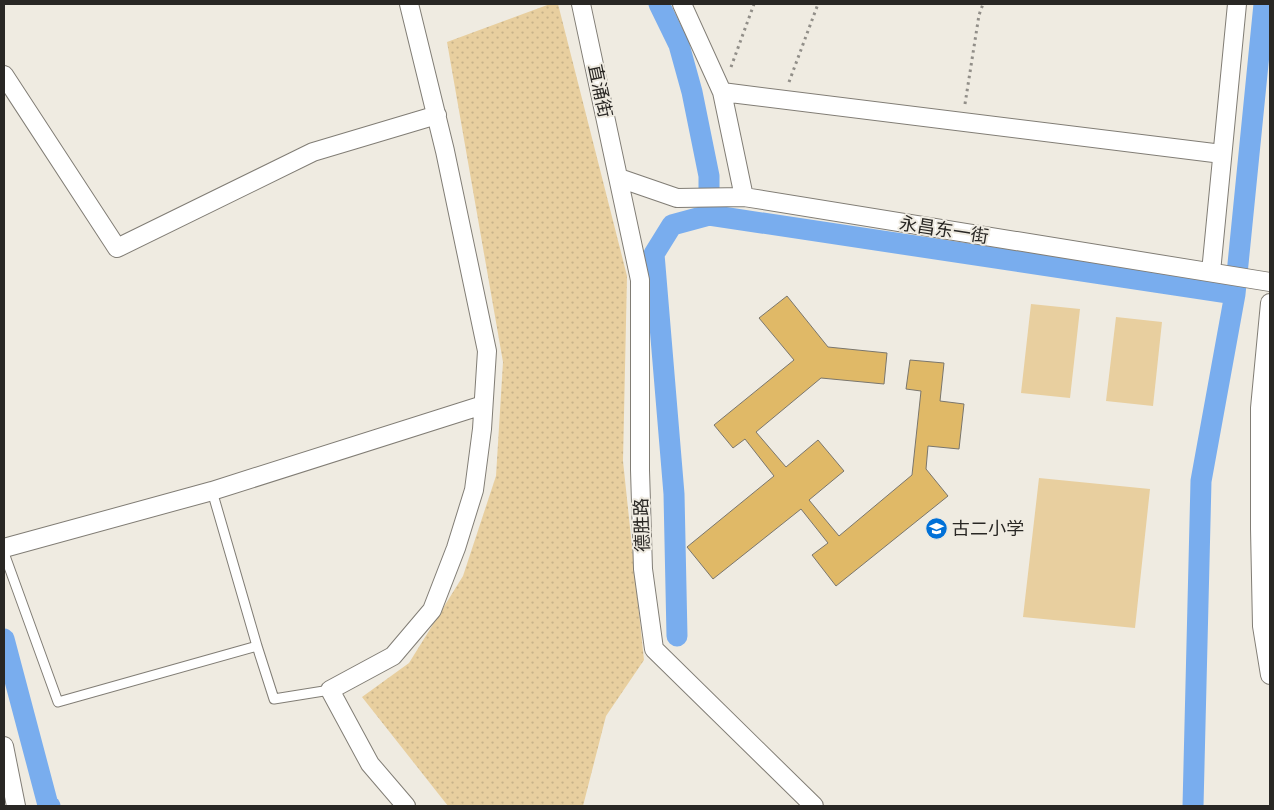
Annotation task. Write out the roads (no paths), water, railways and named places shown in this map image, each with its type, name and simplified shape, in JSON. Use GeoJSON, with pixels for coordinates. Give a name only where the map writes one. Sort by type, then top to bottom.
{"type":"FeatureCollection","features":[{"type":"Feature","properties":{"kind":"street"},"geometry":{"type":"LineString","coordinates":[[406,806],[370,764],[330,690],[393,656],[432,610],[456,548],[474,490],[482,428],[487,351],[437,116],[409,4]]}},
{"type":"Feature","properties":{"kind":"street","name":"直涌街"},"geometry":{"type":"LineString","coordinates":[[581,4],[619,178]]}},
{"type":"Feature","properties":{"kind":"street"},"geometry":{"type":"LineString","coordinates":[[682,4],[722,92],[744,197]]}},
{"type":"Feature","properties":{"kind":"street"},"geometry":{"type":"LineString","coordinates":[[1211,272],[1237,4]]}},
{"type":"Feature","properties":{"kind":"street"},"geometry":{"type":"LineString","coordinates":[[4,75],[117,248],[313,152],[437,116]]}},
{"type":"Feature","properties":{"kind":"street"},"geometry":{"type":"LineString","coordinates":[[722,92],[1222,154]]}},
{"type":"Feature","properties":{"kind":"street","name":"永昌东一街"},"geometry":{"type":"LineString","coordinates":[[619,178],[677,198],[744,197],[1270,282]]}},
{"type":"Feature","properties":{"kind":"street","name":"德胜路"},"geometry":{"type":"LineString","coordinates":[[619,178],[640,280],[640,470],[643,569],[654,650],[814,806]]}},
{"type":"Feature","properties":{"kind":"street"},"geometry":{"type":"LineString","coordinates":[[1270,303],[1260,408],[1265,525],[1262,626],[1270,676]]}},
{"type":"Feature","properties":{"kind":"street"},"geometry":{"type":"LineString","coordinates":[[4,548],[212,491],[483,405]]}},
{"type":"Feature","properties":{"kind":"street"},"geometry":{"type":"LineString","coordinates":[[4,746],[16,806]]}},
{"type":"Feature","properties":{"kind":"lane"},"geometry":{"type":"LineString","coordinates":[[212,491],[274,699],[330,690]]}},
{"type":"Feature","properties":{"kind":"lane"},"geometry":{"type":"LineString","coordinates":[[1265,525],[1270,545]]}},
{"type":"Feature","properties":{"kind":"lane"},"geometry":{"type":"LineString","coordinates":[[4,553],[58,702],[257,646]]}},
{"type":"Feature","properties":{"kind":"waterway"},"geometry":{"type":"LineString","coordinates":[[659,4],[679,45],[692,92],[709,176],[709,215]]}},
{"type":"Feature","properties":{"kind":"waterway"},"geometry":{"type":"LineString","coordinates":[[1193,806],[1201,481],[1235,294],[1264,4]]}},
{"type":"Feature","properties":{"kind":"waterway"},"geometry":{"type":"LineString","coordinates":[[677,636],[674,494],[654,254],[672,225],[709,215],[1235,294]]}},
{"type":"Feature","properties":{"kind":"waterway"},"geometry":{"type":"LineString","coordinates":[[4,639],[48,805],[50,806]]}},
{"type":"Feature","properties":{"kind":"place","name":"古二小学"},"geometry":{"type":"Point","coordinates":[936,529]}}]}
